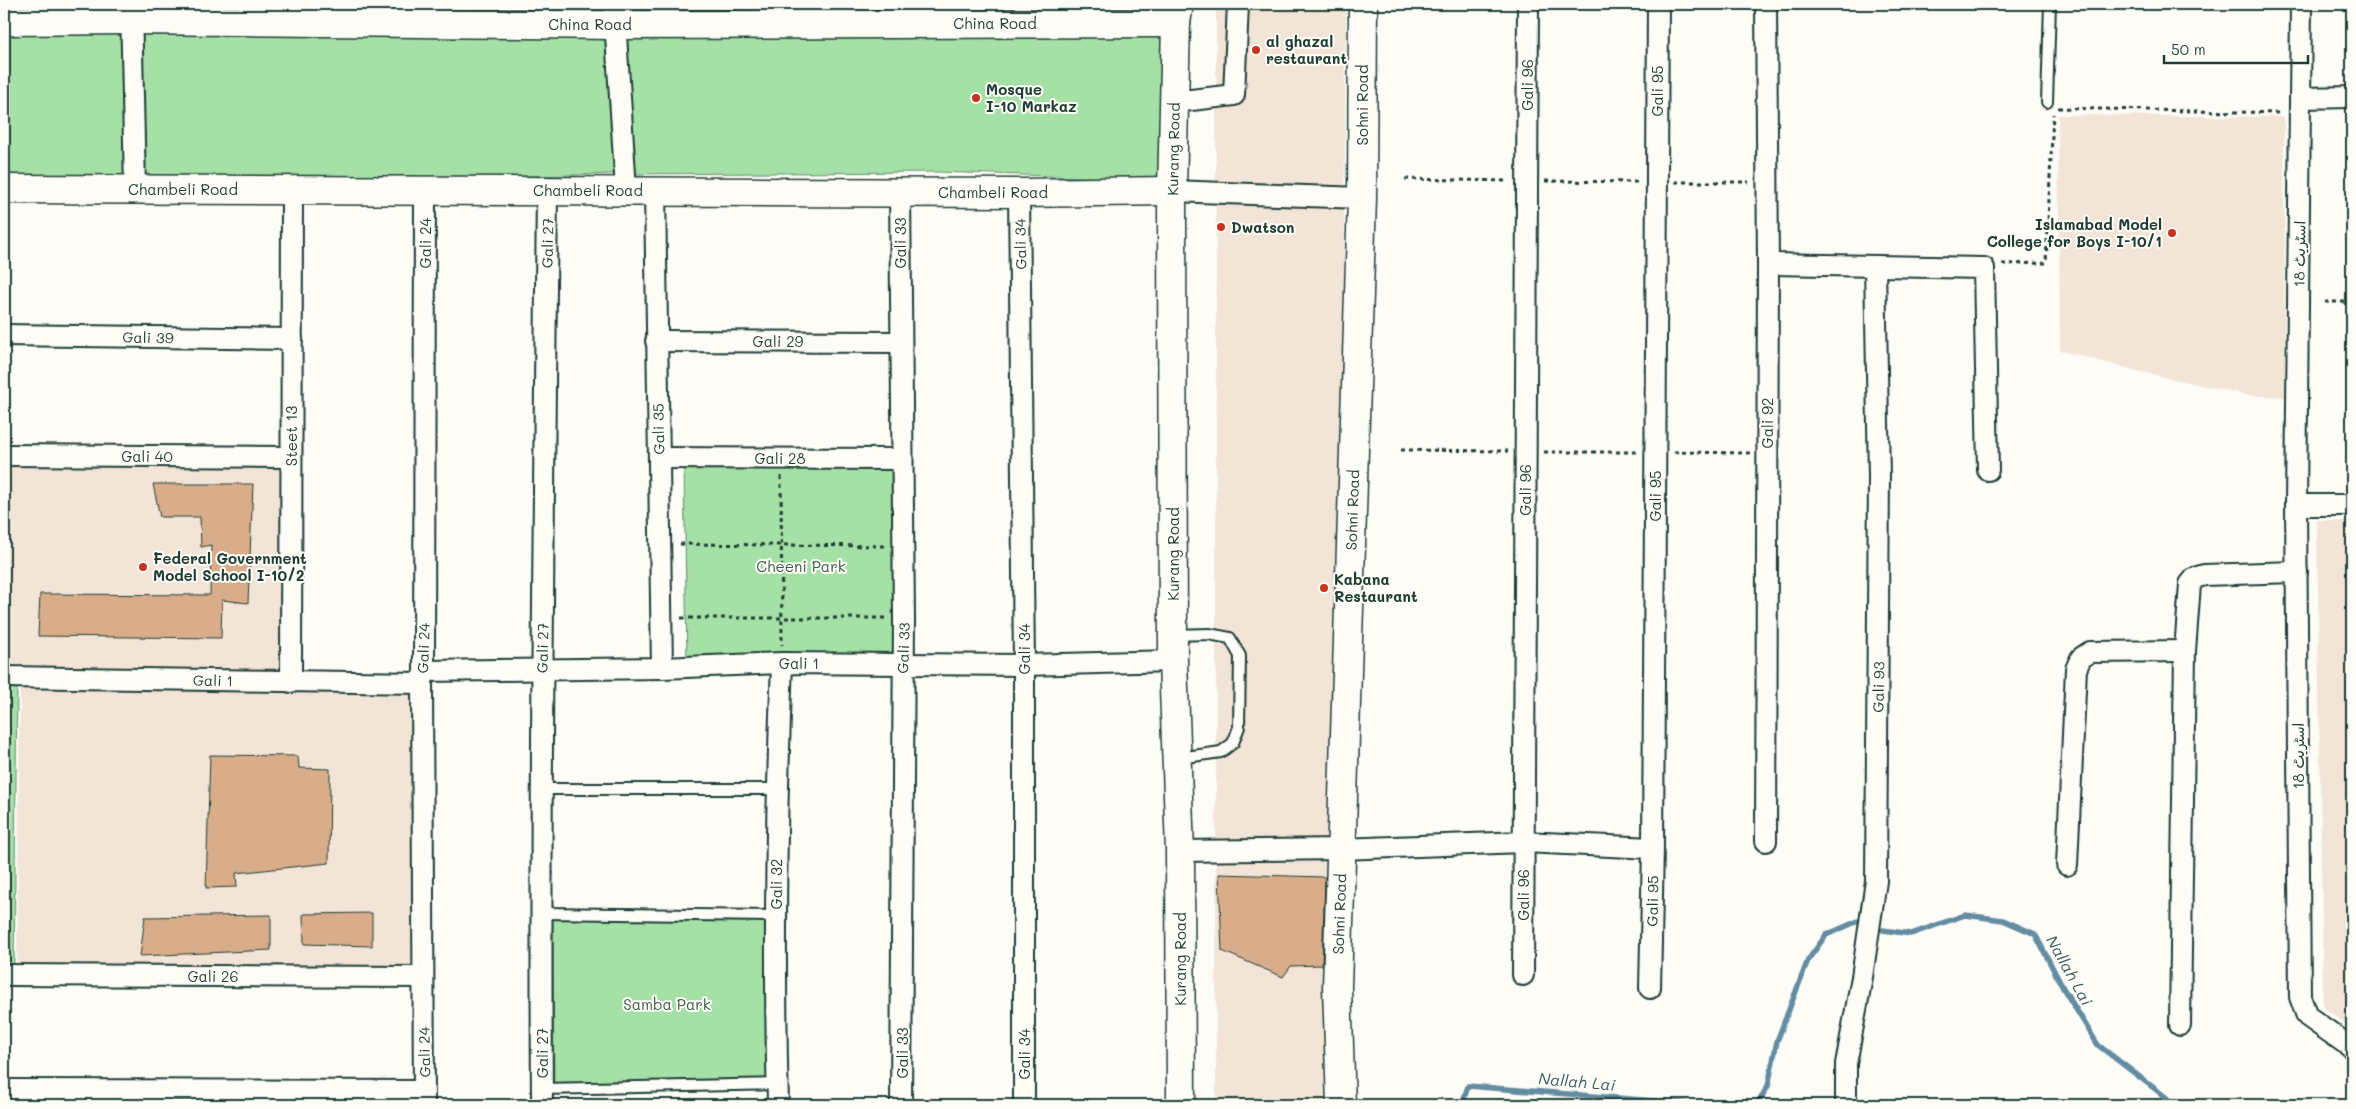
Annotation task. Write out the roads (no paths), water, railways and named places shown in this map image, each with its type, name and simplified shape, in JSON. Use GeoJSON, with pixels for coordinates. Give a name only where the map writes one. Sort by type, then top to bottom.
{"type":"FeatureCollection","features":[{"type":"Feature","properties":{"kind":"street"},"geometry":{"type":"LineString","coordinates":[[1174,102],[1234,96],[1238,4]]}},
{"type":"Feature","properties":{"kind":"street","name":"Sohni Road"},"geometry":{"type":"LineString","coordinates":[[1341,1105],[1337,987],[1362,198],[1363,4]]}},
{"type":"Feature","properties":{"kind":"street","name":"Gali 96"},"geometry":{"type":"LineString","coordinates":[[1523,976],[1528,4]]}},
{"type":"Feature","properties":{"kind":"street","name":"Gali 95"},"geometry":{"type":"LineString","coordinates":[[1650,988],[1653,848],[1658,4]]}},
{"type":"Feature","properties":{"kind":"street","name":"Gali 92"},"geometry":{"type":"LineString","coordinates":[[1766,4],[1768,264],[1766,841]]}},
{"type":"Feature","properties":{"kind":"street","name":"اسٹریٹ 18"},"geometry":{"type":"LineString","coordinates":[[2301,4],[2296,505],[2300,987],[2302,1008],[2307,1016],[2352,1048]]}},
{"type":"Feature","properties":{"kind":"street"},"geometry":{"type":"LineString","coordinates":[[130,12],[135,189]]}},
{"type":"Feature","properties":{"kind":"street","name":"China Road"},"geometry":{"type":"LineString","coordinates":[[4,21],[130,12],[614,14],[1178,13]]}},
{"type":"Feature","properties":{"kind":"street","name":"Kurang Road"},"geometry":{"type":"LineString","coordinates":[[1178,13],[1172,191],[1173,648],[1180,852],[1182,1105]]}},
{"type":"Feature","properties":{"kind":"street"},"geometry":{"type":"LineString","coordinates":[[614,14],[626,190]]}},
{"type":"Feature","properties":{"kind":"street"},"geometry":{"type":"LineString","coordinates":[[2301,98],[2352,97]]}},
{"type":"Feature","properties":{"kind":"street","name":"Chambeli Road"},"geometry":{"type":"LineString","coordinates":[[4,189],[655,190],[1019,193],[1172,191]]}},
{"type":"Feature","properties":{"kind":"street","name":"Steet 13"},"geometry":{"type":"LineString","coordinates":[[291,682],[292,190]]}},
{"type":"Feature","properties":{"kind":"street","name":"Gali 24"},"geometry":{"type":"LineString","coordinates":[[424,1098],[425,190]]}},
{"type":"Feature","properties":{"kind":"street","name":"Gali 27"},"geometry":{"type":"LineString","coordinates":[[542,1097],[543,913],[540,789],[547,190]]}},
{"type":"Feature","properties":{"kind":"street","name":"Gali 35"},"geometry":{"type":"LineString","coordinates":[[655,190],[658,458],[662,544],[662,668]]}},
{"type":"Feature","properties":{"kind":"street","name":"Gali 33"},"geometry":{"type":"LineString","coordinates":[[900,191],[904,618],[902,664],[902,1105]]}},
{"type":"Feature","properties":{"kind":"street"},"geometry":{"type":"LineString","coordinates":[[1172,191],[1362,198]]}},
{"type":"Feature","properties":{"kind":"street","name":"Gali 34"},"geometry":{"type":"LineString","coordinates":[[1019,193],[1024,665],[1024,1105]]}},
{"type":"Feature","properties":{"kind":"street"},"geometry":{"type":"LineString","coordinates":[[1768,264],[1984,268],[1988,470]]}},
{"type":"Feature","properties":{"kind":"street","name":"Gali 93"},"geometry":{"type":"LineString","coordinates":[[1846,1105],[1846,1064],[1862,977],[1876,881],[1880,477],[1875,266]]}},
{"type":"Feature","properties":{"kind":"street","name":"Gali 39"},"geometry":{"type":"LineString","coordinates":[[4,336],[292,339]]}},
{"type":"Feature","properties":{"kind":"street","name":"Gali 29"},"geometry":{"type":"LineString","coordinates":[[656,341],[900,342]]}},
{"type":"Feature","properties":{"kind":"street","name":"Gali 40"},"geometry":{"type":"LineString","coordinates":[[4,455],[290,457]]}},
{"type":"Feature","properties":{"kind":"street","name":"Gali 28"},"geometry":{"type":"LineString","coordinates":[[658,458],[902,459]]}},
{"type":"Feature","properties":{"kind":"street"},"geometry":{"type":"LineString","coordinates":[[2296,505],[2352,505]]}},
{"type":"Feature","properties":{"kind":"street"},"geometry":{"type":"LineString","coordinates":[[2180,1026],[2185,652],[2190,584],[2195,578],[2204,574],[2297,572]]}},
{"type":"Feature","properties":{"kind":"street","name":"Gali 1"},"geometry":{"type":"LineString","coordinates":[[4,677],[291,682],[542,670],[782,663],[1024,665],[1173,648]]}},
{"type":"Feature","properties":{"kind":"street"},"geometry":{"type":"LineString","coordinates":[[2067,865],[2073,687],[2076,669],[2081,658],[2090,652],[2185,652]]}},
{"type":"Feature","properties":{"kind":"street","name":"Gali 32"},"geometry":{"type":"LineString","coordinates":[[778,1105],[777,789],[782,663]]}},
{"type":"Feature","properties":{"kind":"street"},"geometry":{"type":"LineString","coordinates":[[1180,852],[1341,849],[1524,842],[1653,848]]}},
{"type":"Feature","properties":{"kind":"street","name":"Gali 26"},"geometry":{"type":"LineString","coordinates":[[4,975],[423,977]]}},
{"type":"Feature","properties":{"kind":"street"},"geometry":{"type":"LineString","coordinates":[[4,1090],[424,1098]]}},
{"type":"Feature","properties":{"kind":"lane"},"geometry":{"type":"LineString","coordinates":[[2047,102],[2050,4]]}},
{"type":"Feature","properties":{"kind":"lane"},"geometry":{"type":"LineString","coordinates":[[1173,648],[1209,634],[1230,638],[1240,656],[1239,727],[1234,743],[1221,752],[1176,758]]}},
{"type":"Feature","properties":{"kind":"lane"},"geometry":{"type":"LineString","coordinates":[[540,789],[777,789]]}},
{"type":"Feature","properties":{"kind":"lane"},"geometry":{"type":"LineString","coordinates":[[543,913],[776,916]]}},
{"type":"Feature","properties":{"kind":"lane"},"geometry":{"type":"LineString","coordinates":[[542,1097],[778,1084]]}},
{"type":"Feature","properties":{"kind":"waterway","name":"Nallah Lai"},"geometry":{"type":"LineString","coordinates":[[1883,930],[1911,934],[1965,915],[2003,920],[2035,934],[2063,988],[2098,1045],[2176,1105]]}},
{"type":"Feature","properties":{"kind":"waterway","name":"Nallah Lai"},"geometry":{"type":"LineString","coordinates":[[1744,1105],[1758,1103],[1768,1086],[1777,1041],[1808,960],[1826,935],[1858,921]]}},
{"type":"Feature","properties":{"kind":"waterway","name":"Nallah Lai"},"geometry":{"type":"LineString","coordinates":[[1462,1105],[1468,1086],[1705,1105]]}},
{"type":"Feature","properties":{"kind":"place","name":"al ghazal restaurant"},"geometry":{"type":"Point","coordinates":[1256,50]}},
{"type":"Feature","properties":{"kind":"place","name":"Mosque I-10 Markaz"},"geometry":{"type":"Point","coordinates":[976,98]}},
{"type":"Feature","properties":{"kind":"place","name":"Dwatson"},"geometry":{"type":"Point","coordinates":[1221,227]}},
{"type":"Feature","properties":{"kind":"place","name":"Islamabad Model College for Boys I-10/1"},"geometry":{"type":"Point","coordinates":[2172,233]}},
{"type":"Feature","properties":{"kind":"place","name":"Federal Government Model School I-10/2"},"geometry":{"type":"Point","coordinates":[143,567]}},
{"type":"Feature","properties":{"kind":"place","name":"Kabana Restaurant"},"geometry":{"type":"Point","coordinates":[1324,588]}},
{"type":"Feature","properties":{"kind":"park label","name":"Cheeni Park"},"geometry":{"type":"Point","coordinates":[801,566]}},
{"type":"Feature","properties":{"kind":"park label","name":"Samba Park"},"geometry":{"type":"Point","coordinates":[667,1004]}}]}
